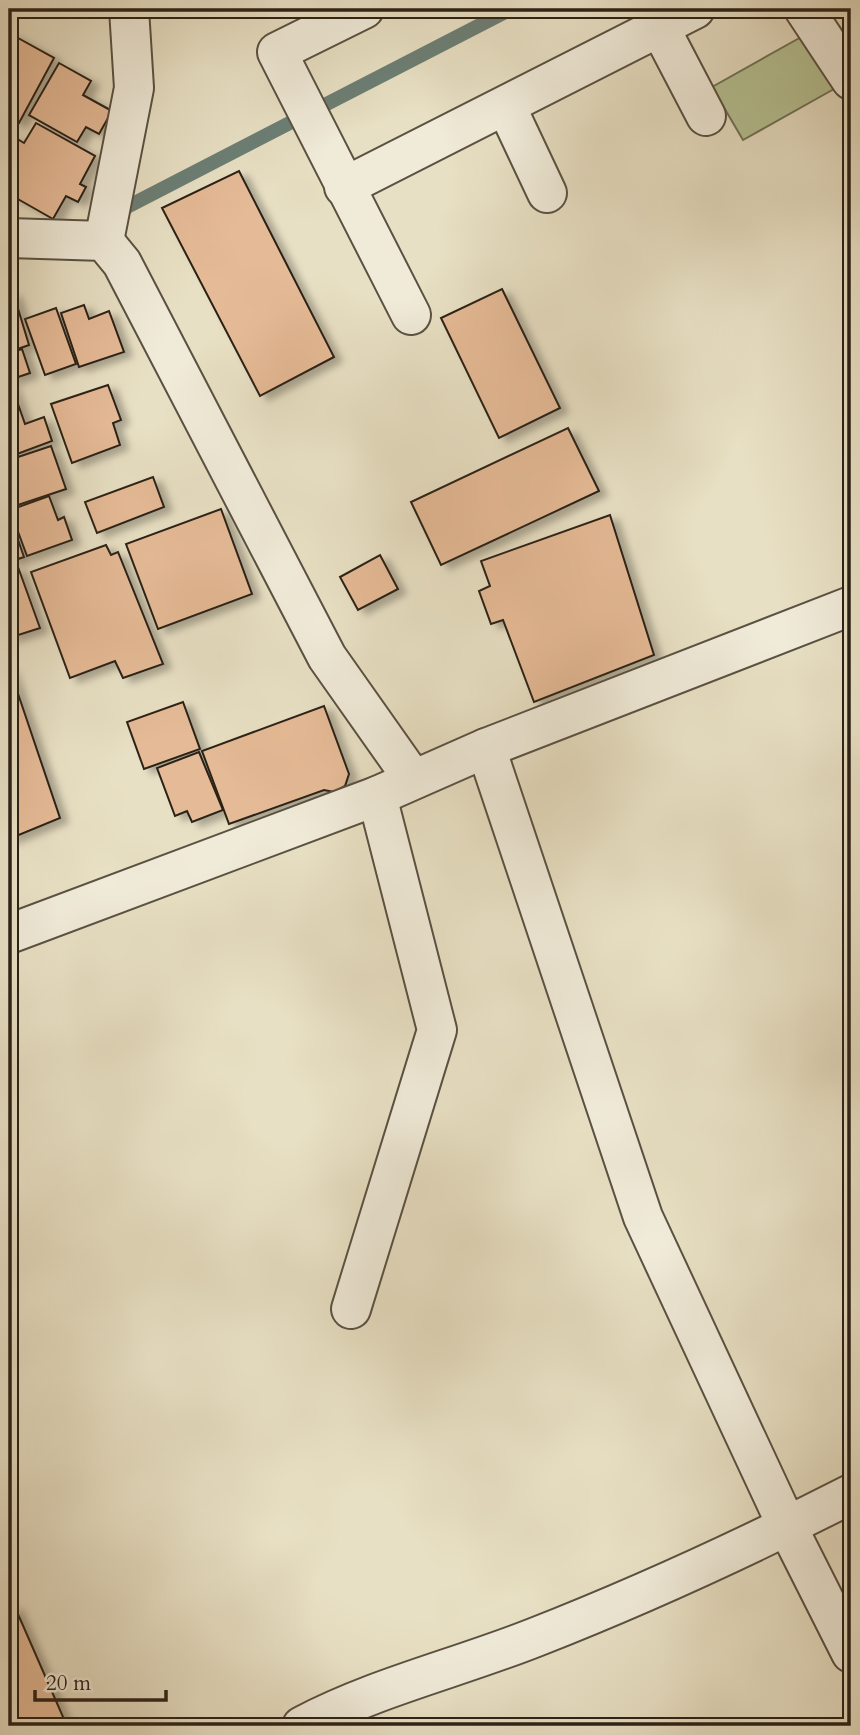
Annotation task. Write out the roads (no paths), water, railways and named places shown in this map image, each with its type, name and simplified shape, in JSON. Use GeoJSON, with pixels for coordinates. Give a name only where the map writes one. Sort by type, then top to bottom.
{"type":"FeatureCollection","features":[{"type":"Feature","properties":{"kind":"street"},"geometry":{"type":"LineString","coordinates":[[104,241],[134,88],[130,9]]}},
{"type":"Feature","properties":{"kind":"street"},"geometry":{"type":"LineString","coordinates":[[363,9],[277,52],[411,315]]}},
{"type":"Feature","properties":{"kind":"street"},"geometry":{"type":"LineString","coordinates":[[344,187],[695,9]]}},
{"type":"Feature","properties":{"kind":"street"},"geometry":{"type":"LineString","coordinates":[[804,9],[851,80]]}},
{"type":"Feature","properties":{"kind":"street"},"geometry":{"type":"LineString","coordinates":[[659,26],[706,116]]}},
{"type":"Feature","properties":{"kind":"street"},"geometry":{"type":"LineString","coordinates":[[506,106],[547,193]]}},
{"type":"Feature","properties":{"kind":"street"},"geometry":{"type":"LineString","coordinates":[[9,238],[104,241],[122,263],[327,657],[413,779]]}},
{"type":"Feature","properties":{"kind":"street"},"geometry":{"type":"LineString","coordinates":[[9,934],[377,796],[486,748],[851,606]]}},
{"type":"Feature","properties":{"kind":"street"},"geometry":{"type":"LineString","coordinates":[[486,748],[643,1217],[787,1526],[851,1653]]}},
{"type":"Feature","properties":{"kind":"street"},"geometry":{"type":"LineString","coordinates":[[351,1308],[437,1030],[377,796]]}},
{"type":"Feature","properties":{"kind":"street"},"geometry":{"type":"LineString","coordinates":[[302,1726],[342,1705],[536,1637],[787,1526],[851,1494]]}},
{"type":"Feature","properties":{"kind":"waterway"},"geometry":{"type":"LineString","coordinates":[[123,209],[511,9]]}}]}
